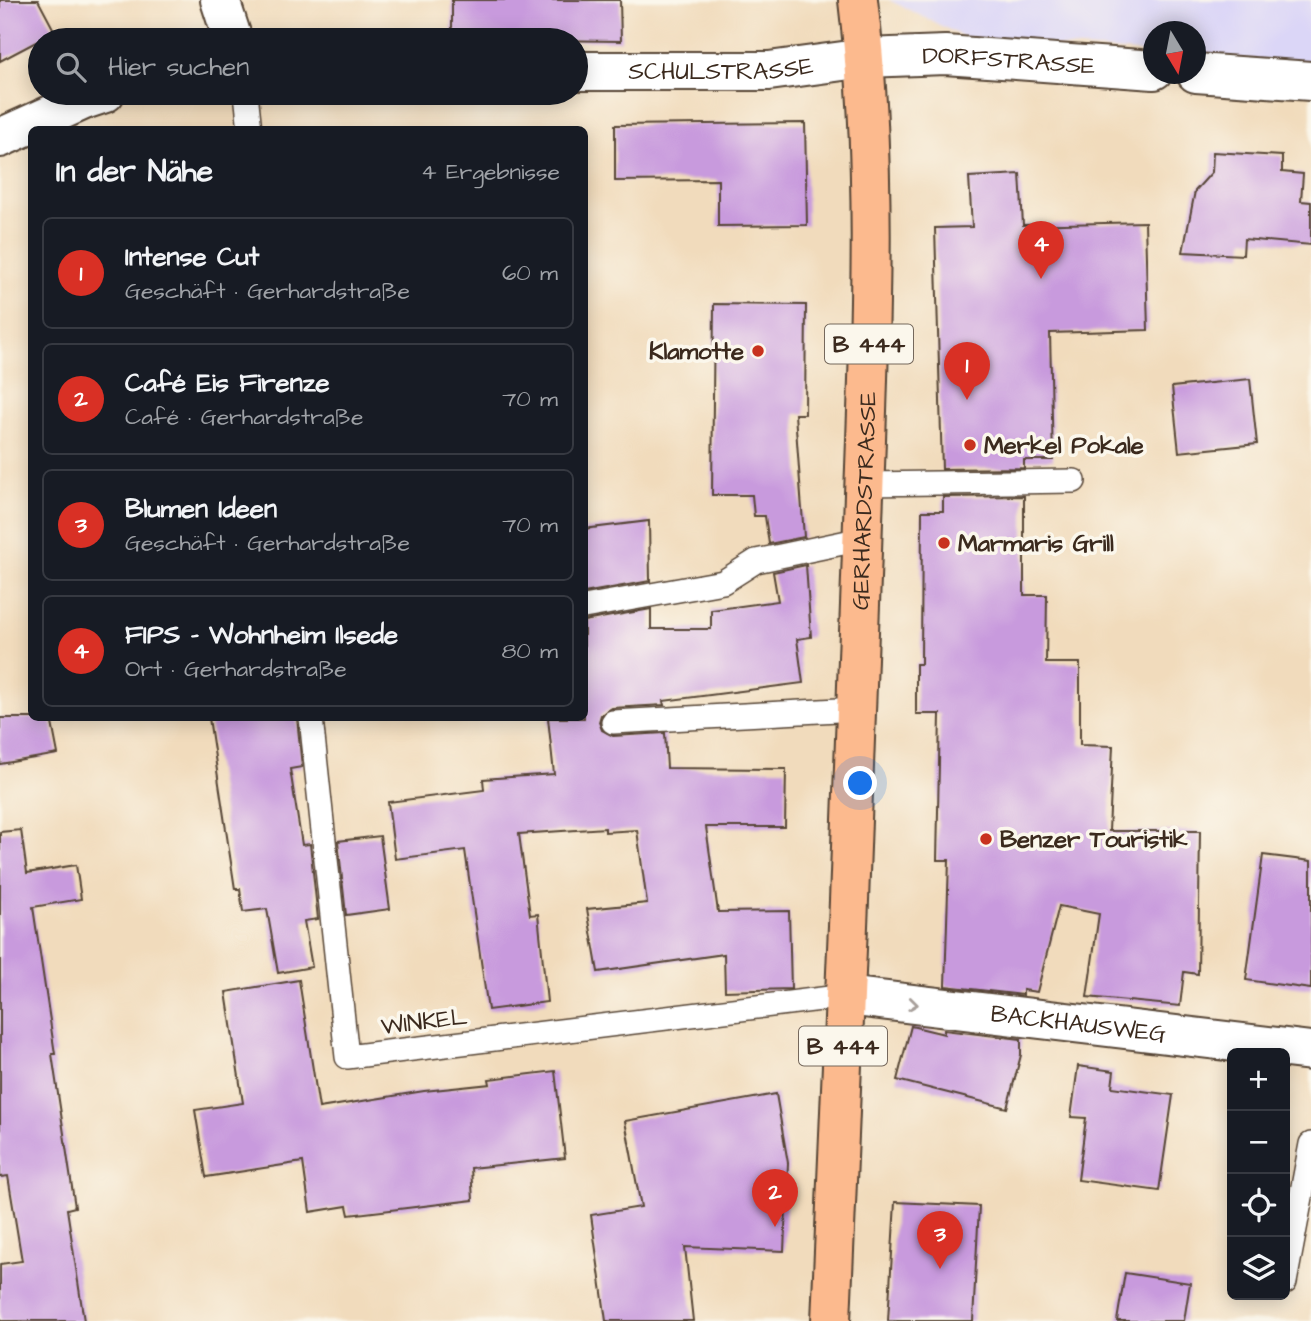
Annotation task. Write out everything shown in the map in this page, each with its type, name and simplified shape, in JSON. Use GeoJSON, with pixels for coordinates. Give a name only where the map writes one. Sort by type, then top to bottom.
{"type":"FeatureCollection","features":[{"type":"Feature","properties":{"kind":"main road","name":"GERHARDSTRASSE"},"geometry":{"type":"LineString","coordinates":[[831,1321],[866,484],[872,203],[865,58],[858,0]]}},
{"type":"Feature","properties":{"kind":"street"},"geometry":{"type":"LineString","coordinates":[[220,0],[229,28]]}},
{"type":"Feature","properties":{"kind":"street","name":"DORFSTRASSE"},"geometry":{"type":"LineString","coordinates":[[865,58],[945,55],[1143,69]]}},
{"type":"Feature","properties":{"kind":"street","name":"SCHULSTRASSE"},"geometry":{"type":"LineString","coordinates":[[588,71],[769,71],[865,58]]}},
{"type":"Feature","properties":{"kind":"street"},"geometry":{"type":"LineString","coordinates":[[1206,74],[1311,81]]}},
{"type":"Feature","properties":{"kind":"street"},"geometry":{"type":"LineString","coordinates":[[0,138],[73,105]]}},
{"type":"Feature","properties":{"kind":"street","name":"BACKHAUSWEG"},"geometry":{"type":"LineString","coordinates":[[846,996],[1311,1051]]}},
{"type":"Feature","properties":{"kind":"lane"},"geometry":{"type":"LineString","coordinates":[[247,105],[250,126]]}},
{"type":"Feature","properties":{"kind":"lane"},"geometry":{"type":"LineString","coordinates":[[866,484],[1074,481]]}},
{"type":"Feature","properties":{"kind":"lane"},"geometry":{"type":"LineString","coordinates":[[588,606],[723,582],[756,561],[862,539]]}},
{"type":"Feature","properties":{"kind":"lane"},"geometry":{"type":"LineString","coordinates":[[613,722],[857,709]]}},
{"type":"Feature","properties":{"kind":"lane","name":"WINKEL"},"geometry":{"type":"LineString","coordinates":[[311,721],[346,1057],[846,996]]}},
{"type":"Feature","properties":{"kind":"lane"},"geometry":{"type":"LineString","coordinates":[[1290,1256],[1311,1144]]}},
{"type":"Feature","properties":{"kind":"shaded area"},"geometry":{"type":"Polygon","coordinates":[[[889,0],[1311,0],[1311,64],[1206,57],[1206,21],[1143,21],[1143,52],[970,40],[889,0]]]}},
{"type":"Feature","properties":{"kind":"building"},"geometry":{"type":"Polygon","coordinates":[[[0,0],[38,0],[53,28],[28,28],[28,46],[0,61],[0,0]]]}},
{"type":"Feature","properties":{"kind":"building"},"geometry":{"type":"Polygon","coordinates":[[[452,0],[620,0],[621,41],[588,41],[588,28],[452,28],[452,0]]]}},
{"type":"Feature","properties":{"kind":"building"},"geometry":{"type":"Polygon","coordinates":[[[805,123],[807,225],[718,226],[718,180],[615,181],[615,125],[805,123]]]}},
{"type":"Feature","properties":{"kind":"building"},"geometry":{"type":"Polygon","coordinates":[[[1213,152],[1282,156],[1282,172],[1303,174],[1301,201],[1311,202],[1311,245],[1244,239],[1243,255],[1183,252],[1195,191],[1212,172],[1213,152]]]}},
{"type":"Feature","properties":{"kind":"building"},"geometry":{"type":"Polygon","coordinates":[[[1020,174],[1023,225],[1145,222],[1148,330],[1050,333],[1053,460],[1024,460],[1024,468],[942,469],[935,228],[972,227],[969,177],[1020,174]]]}},
{"type":"Feature","properties":{"kind":"building"},"geometry":{"type":"Polygon","coordinates":[[[714,304],[806,305],[805,414],[795,414],[804,537],[769,544],[765,516],[754,516],[752,495],[712,495],[714,304]]]}},
{"type":"Feature","properties":{"kind":"building"},"geometry":{"type":"Polygon","coordinates":[[[1250,379],[1257,444],[1179,452],[1172,387],[1250,379]]]}},
{"type":"Feature","properties":{"kind":"building"},"geometry":{"type":"Polygon","coordinates":[[[1024,496],[1024,595],[1047,595],[1046,663],[1080,663],[1080,745],[1113,746],[1109,831],[1200,831],[1198,974],[1184,972],[1180,1006],[1087,997],[1099,914],[1059,906],[1037,992],[1023,990],[1023,995],[945,986],[949,860],[937,860],[940,714],[916,714],[916,664],[921,664],[922,511],[943,511],[943,497],[1024,496]]]}},
{"type":"Feature","properties":{"kind":"building"},"geometry":{"type":"Polygon","coordinates":[[[649,521],[650,581],[588,592],[588,529],[649,521]]]}},
{"type":"Feature","properties":{"kind":"building"},"geometry":{"type":"Polygon","coordinates":[[[806,565],[811,637],[797,639],[803,683],[663,701],[664,705],[612,708],[601,715],[599,722],[602,730],[613,736],[665,733],[667,768],[786,769],[785,827],[706,827],[718,912],[789,911],[791,989],[725,991],[724,954],[598,972],[587,909],[647,903],[637,830],[605,832],[605,828],[519,834],[530,915],[538,914],[547,1002],[488,1010],[465,850],[395,859],[388,802],[484,790],[483,779],[554,774],[548,721],[588,721],[588,620],[651,609],[651,629],[711,629],[711,610],[778,601],[773,572],[806,565]]]}},
{"type":"Feature","properties":{"kind":"building"},"geometry":{"type":"Polygon","coordinates":[[[0,718],[52,721],[58,754],[0,764],[0,718]]]}},
{"type":"Feature","properties":{"kind":"building"},"geometry":{"type":"Polygon","coordinates":[[[209,721],[297,721],[302,767],[290,769],[302,845],[310,844],[318,919],[304,921],[312,967],[278,973],[267,909],[243,912],[240,889],[235,889],[209,721]]]}},
{"type":"Feature","properties":{"kind":"building"},"geometry":{"type":"Polygon","coordinates":[[[21,830],[27,873],[76,865],[81,899],[33,907],[75,1207],[67,1209],[84,1321],[0,1321],[0,1264],[22,1261],[8,1176],[0,1177],[0,832],[21,830]]]}},
{"type":"Feature","properties":{"kind":"building"},"geometry":{"type":"Polygon","coordinates":[[[380,836],[390,909],[346,915],[338,841],[380,836]]]}},
{"type":"Feature","properties":{"kind":"building"},"geometry":{"type":"Polygon","coordinates":[[[1263,855],[1311,861],[1311,989],[1246,980],[1263,855]]]}},
{"type":"Feature","properties":{"kind":"building"},"geometry":{"type":"Polygon","coordinates":[[[299,980],[319,1108],[424,1091],[490,1084],[489,1079],[555,1071],[565,1158],[471,1168],[473,1200],[349,1215],[347,1206],[310,1212],[303,1162],[206,1177],[195,1110],[243,1103],[226,992],[299,980]]]}},
{"type":"Feature","properties":{"kind":"building"},"geometry":{"type":"Polygon","coordinates":[[[911,1026],[944,1034],[944,1030],[1021,1039],[1021,1055],[1007,1108],[897,1080],[911,1026]]]}},
{"type":"Feature","properties":{"kind":"building"},"geometry":{"type":"Polygon","coordinates":[[[1078,1066],[1114,1071],[1112,1087],[1173,1095],[1159,1191],[1078,1180],[1086,1118],[1071,1117],[1078,1066]]]}},
{"type":"Feature","properties":{"kind":"building"},"geometry":{"type":"Polygon","coordinates":[[[776,1094],[788,1163],[784,1251],[685,1247],[693,1321],[606,1321],[591,1215],[641,1207],[625,1121],[776,1094]]]}},
{"type":"Feature","properties":{"kind":"building"},"geometry":{"type":"Polygon","coordinates":[[[895,1202],[979,1206],[973,1321],[888,1321],[895,1202]]]}},
{"type":"Feature","properties":{"kind":"building"},"geometry":{"type":"Polygon","coordinates":[[[1125,1273],[1190,1283],[1184,1321],[1117,1321],[1125,1273]]]}},
{"type":"Feature","properties":{"kind":"place","name":"FIPS - Wohnheim Ilsede"},"geometry":{"type":"Point","coordinates":[1041,279]}},
{"type":"Feature","properties":{"kind":"place","name":"Klamotte"},"geometry":{"type":"Point","coordinates":[758,351]}},
{"type":"Feature","properties":{"kind":"place","name":"Intense Cut"},"geometry":{"type":"Point","coordinates":[967,400]}},
{"type":"Feature","properties":{"kind":"place","name":"Merkel Pokale"},"geometry":{"type":"Point","coordinates":[970,445]}},
{"type":"Feature","properties":{"kind":"place","name":"Marmaris Grill"},"geometry":{"type":"Point","coordinates":[944,543]}},
{"type":"Feature","properties":{"kind":"place","name":"Benzer Touristik"},"geometry":{"type":"Point","coordinates":[986,839]}},
{"type":"Feature","properties":{"kind":"place","name":"Café Eis Firenze"},"geometry":{"type":"Point","coordinates":[775,1227]}},
{"type":"Feature","properties":{"kind":"place","name":"Blumen Ideen"},"geometry":{"type":"Point","coordinates":[940,1269]}}]}
